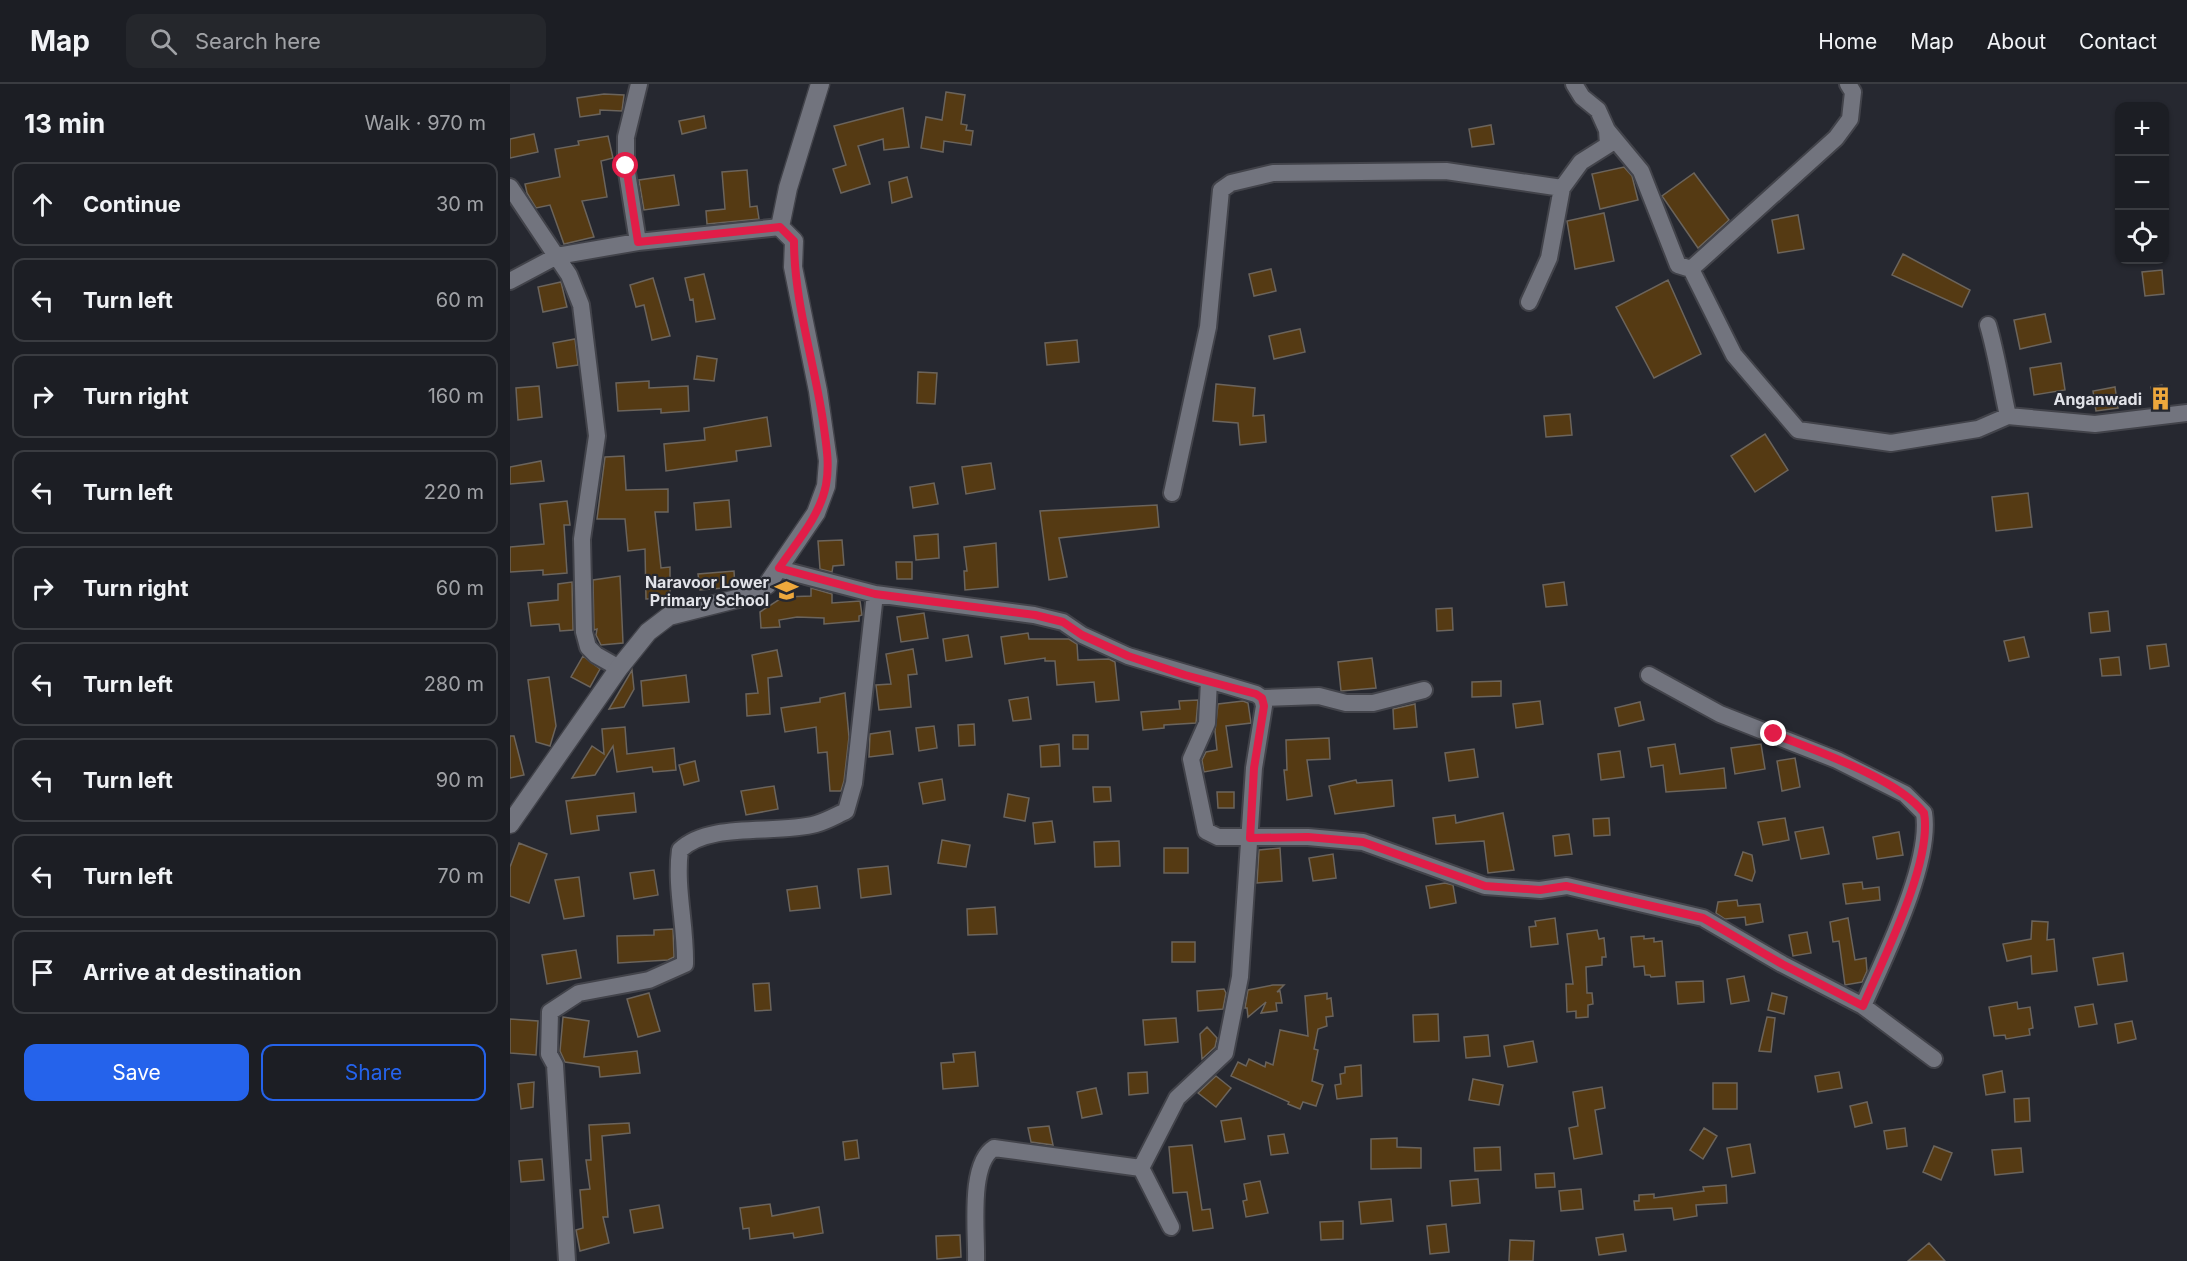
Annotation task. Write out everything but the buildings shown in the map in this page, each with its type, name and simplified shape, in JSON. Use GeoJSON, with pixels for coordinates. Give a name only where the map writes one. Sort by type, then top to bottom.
{"type":"FeatureCollection","features":[{"type":"Feature","properties":{"kind":"main road"},"geometry":{"type":"LineString","coordinates":[[512,815],[619,668],[648,632],[669,616],[748,596],[767,585],[816,513],[826,486],[828,461],[818,391],[794,267],[794,241],[780,227],[788,188],[820,84]]}},
{"type":"Feature","properties":{"kind":"street"},"geometry":{"type":"LineString","coordinates":[[638,242],[626,166],[626,137],[639,84]]}},
{"type":"Feature","properties":{"kind":"street"},"geometry":{"type":"LineString","coordinates":[[1574,84],[1582,97],[1598,110],[1607,130],[1641,171],[1678,265],[1691,270],[1734,355],[1798,430],[1891,443],[1978,429],[2008,416],[2095,424],[2187,413]]}},
{"type":"Feature","properties":{"kind":"street"},"geometry":{"type":"LineString","coordinates":[[1691,270],[1836,138],[1850,118],[1853,93],[1848,84]]}},
{"type":"Feature","properties":{"kind":"street"},"geometry":{"type":"LineString","coordinates":[[1529,302],[1549,258],[1562,188],[1581,162],[1608,146],[1607,130]]}},
{"type":"Feature","properties":{"kind":"street"},"geometry":{"type":"LineString","coordinates":[[1172,493],[1208,327],[1221,190],[1230,183],[1274,173],[1446,171],[1562,188]]}},
{"type":"Feature","properties":{"kind":"street"},"geometry":{"type":"LineString","coordinates":[[510,187],[569,274],[581,305],[597,436],[582,540],[584,632],[588,647],[596,655],[619,668]]}},
{"type":"Feature","properties":{"kind":"street"},"geometry":{"type":"LineString","coordinates":[[510,281],[557,256],[638,242],[780,227]]}},
{"type":"Feature","properties":{"kind":"street"},"geometry":{"type":"LineString","coordinates":[[1988,325],[1999,362],[1998,373],[2008,416]]}},
{"type":"Feature","properties":{"kind":"street"},"geometry":{"type":"LineString","coordinates":[[779,568],[875,594],[1035,615],[1063,622],[1082,635],[1128,656],[1185,675],[1241,688],[1262,698],[1319,696],[1346,703],[1373,703],[1424,690]]}},
{"type":"Feature","properties":{"kind":"street"},"geometry":{"type":"LineString","coordinates":[[567,1261],[555,1065],[549,1054],[550,1012],[579,993],[657,977],[685,964],[684,915],[678,867],[680,850],[688,842],[719,834],[816,824],[846,811],[854,783],[875,594]]}},
{"type":"Feature","properties":{"kind":"street"},"geometry":{"type":"LineString","coordinates":[[1648,675],[1720,714],[1847,765],[1905,794],[1924,813],[1925,843],[1911,887],[1863,1006]]}},
{"type":"Feature","properties":{"kind":"street"},"geometry":{"type":"LineString","coordinates":[[1209,680],[1207,723],[1191,759],[1206,831],[1224,838],[1308,837],[1363,842],[1485,886],[1540,890],[1566,886],[1703,918],[1782,964],[1863,1006],[1934,1059]]}},
{"type":"Feature","properties":{"kind":"street"},"geometry":{"type":"LineString","coordinates":[[1141,1168],[1176,1098],[1225,1053],[1240,977],[1254,768],[1264,706],[1262,698]]}},
{"type":"Feature","properties":{"kind":"street"},"geometry":{"type":"LineString","coordinates":[[976,1261],[977,1177],[986,1153],[994,1148],[1141,1168]]}},
{"type":"Feature","properties":{"kind":"street"},"geometry":{"type":"LineString","coordinates":[[1141,1168],[1171,1227]]}},
{"type":"Feature","properties":{"kind":"place","name":"Anganwadi"},"geometry":{"type":"Point","coordinates":[2160,399]}},
{"type":"Feature","properties":{"kind":"place","name":"Naravoor Lower Primary School"},"geometry":{"type":"Point","coordinates":[787,591]}},
{"type":"Feature","properties":{"kind":"route"},"geometry":{"type":"LineString","coordinates":[[626,166],[638,242],[780,227],[794,241],[794,267],[818,391],[828,461],[826,486],[816,513],[779,568],[847,584],[875,594],[1035,615],[1063,622],[1082,635],[1128,656],[1185,675],[1241,688],[1256,694],[1262,698],[1264,706],[1254,768],[1250,838],[1308,837],[1363,842],[1410,858],[1449,875],[1485,886],[1540,890],[1566,886],[1618,896],[1703,918],[1782,964],[1863,1006],[1907,898],[1925,843],[1924,813],[1905,794],[1838,760],[1774,734]]}}]}
